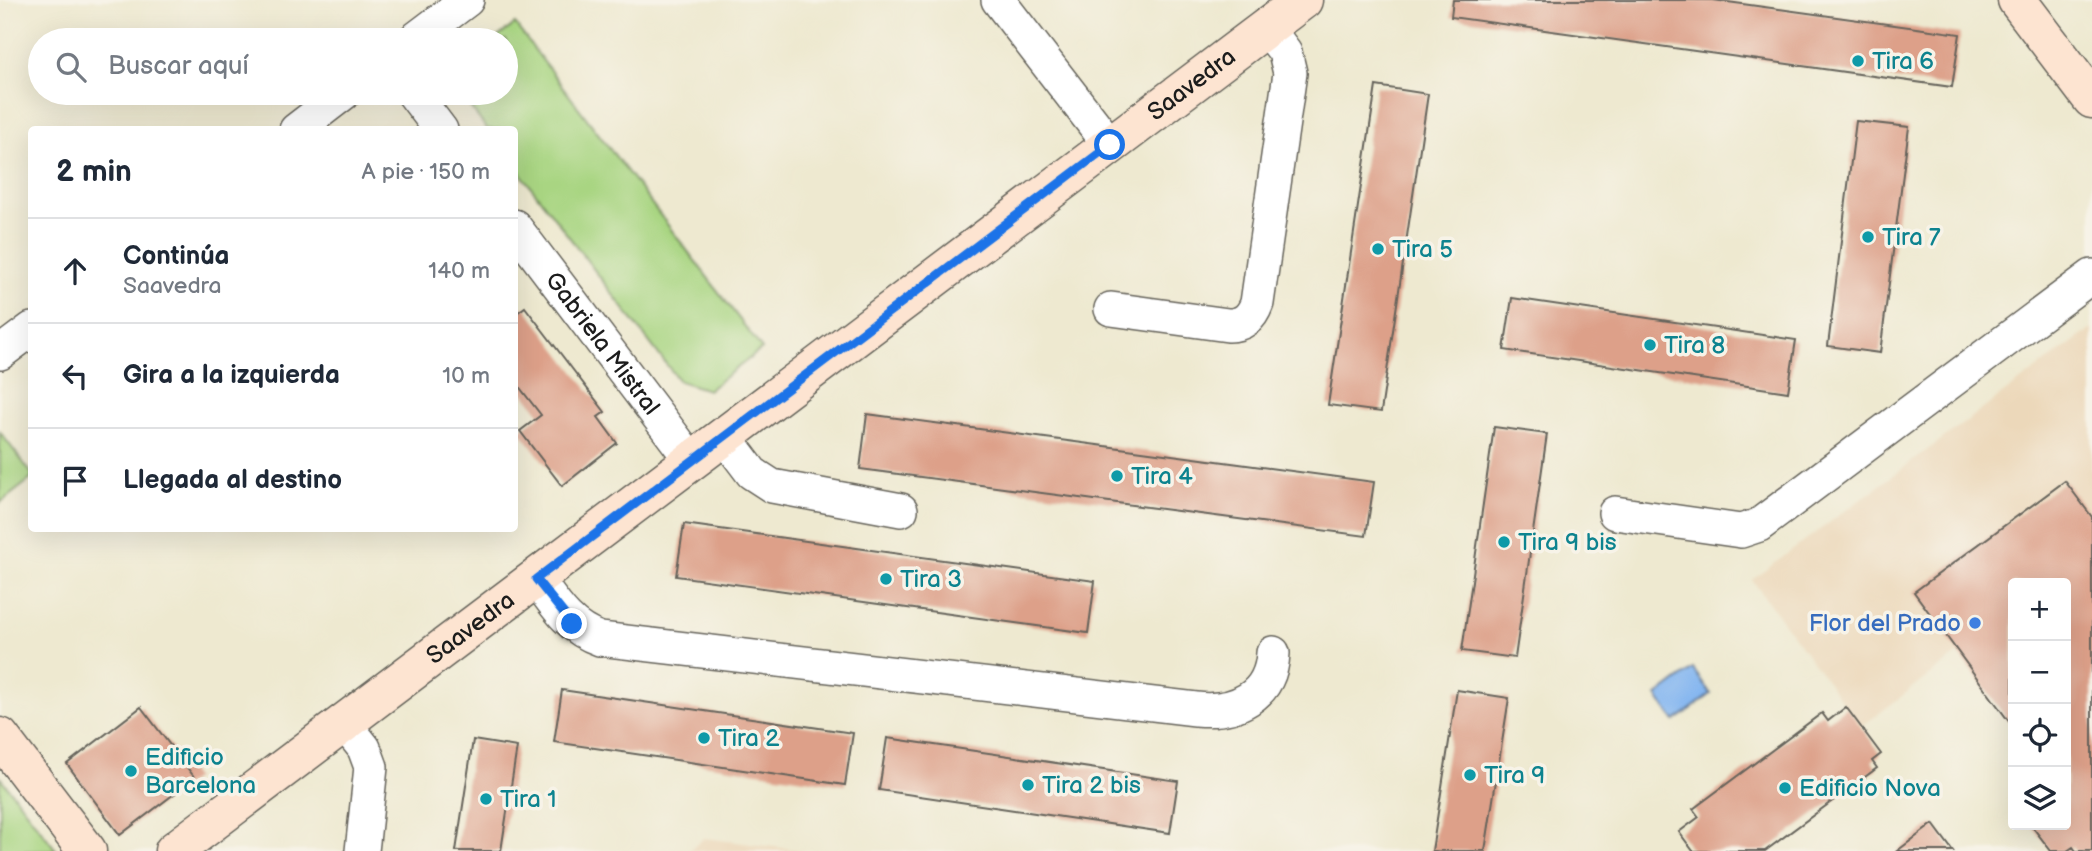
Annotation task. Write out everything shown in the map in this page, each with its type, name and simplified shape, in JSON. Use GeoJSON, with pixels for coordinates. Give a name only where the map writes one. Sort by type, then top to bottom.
{"type":"FeatureCollection","features":[{"type":"Feature","properties":{"kind":"street"},"geometry":{"type":"LineString","coordinates":[[998,0],[1110,145]]}},
{"type":"Feature","properties":{"kind":"street","name":"Saavedra"},"geometry":{"type":"LineString","coordinates":[[174,851],[1303,0]]}},
{"type":"Feature","properties":{"kind":"street"},"geometry":{"type":"LineString","coordinates":[[2017,0],[2092,99]]}},
{"type":"Feature","properties":{"kind":"street"},"geometry":{"type":"LineString","coordinates":[[429,28],[461,2]]}},
{"type":"Feature","properties":{"kind":"street"},"geometry":{"type":"LineString","coordinates":[[1111,309],[1228,325],[1242,323],[1252,314],[1257,303],[1290,73],[1285,52],[1267,27]]}},
{"type":"Feature","properties":{"kind":"street"},"geometry":{"type":"LineString","coordinates":[[301,126],[328,105]]}},
{"type":"Feature","properties":{"kind":"street"},"geometry":{"type":"LineString","coordinates":[[422,105],[438,126]]}},
{"type":"Feature","properties":{"kind":"street","name":"Gabriela Mistral"},"geometry":{"type":"LineString","coordinates":[[518,231],[692,460]]}},
{"type":"Feature","properties":{"kind":"street"},"geometry":{"type":"LineString","coordinates":[[1615,513],[1741,531],[1753,528],[2092,276]]}},
{"type":"Feature","properties":{"kind":"street"},"geometry":{"type":"LineString","coordinates":[[0,353],[28,332]]}},
{"type":"Feature","properties":{"kind":"street"},"geometry":{"type":"LineString","coordinates":[[724,436],[752,472],[772,486],[901,510]]}},
{"type":"Feature","properties":{"kind":"street"},"geometry":{"type":"LineString","coordinates":[[536,579],[572,624],[580,631],[600,639],[1196,709],[1222,710],[1234,707],[1255,694],[1269,676],[1273,653]]}},
{"type":"Feature","properties":{"kind":"street"},"geometry":{"type":"LineString","coordinates":[[344,723],[364,748],[370,761],[371,775],[362,851]]}},
{"type":"Feature","properties":{"kind":"street"},"geometry":{"type":"LineString","coordinates":[[0,737],[87,851]]}},
{"type":"Feature","properties":{"kind":"shaded area"},"geometry":{"type":"Polygon","coordinates":[[[2092,328],[2092,763],[2071,779],[2071,578],[2008,578],[2008,720],[1959,653],[1861,727],[1752,580],[2092,328]]]}},
{"type":"Feature","properties":{"kind":"shaded area"},"geometry":{"type":"Polygon","coordinates":[[[704,838],[805,851],[689,851],[704,838]]]}},
{"type":"Feature","properties":{"kind":"green space"},"geometry":{"type":"Polygon","coordinates":[[[515,24],[762,349],[708,390],[679,381],[518,170],[518,126],[485,126],[468,105],[518,105],[518,28],[510,28],[515,24]]]}},
{"type":"Feature","properties":{"kind":"green space"},"geometry":{"type":"Polygon","coordinates":[[[0,432],[28,469],[28,481],[0,503],[0,432]]]}},
{"type":"Feature","properties":{"kind":"green space"},"geometry":{"type":"Polygon","coordinates":[[[0,777],[57,851],[0,851],[0,777]]]}},
{"type":"Feature","properties":{"kind":"water"},"geometry":{"type":"Polygon","coordinates":[[[1693,669],[1711,694],[1675,721],[1657,696],[1693,669]]]}},
{"type":"Feature","properties":{"kind":"building","name":"Tira 6"},"geometry":{"type":"Polygon","coordinates":[[[1453,0],[1713,0],[1960,34],[1952,87],[1451,17],[1453,0]]]}},
{"type":"Feature","properties":{"kind":"building","name":"Tira 5"},"geometry":{"type":"Polygon","coordinates":[[[1376,86],[1428,94],[1381,412],[1328,405],[1376,86]]]}},
{"type":"Feature","properties":{"kind":"building","name":"Tira 7"},"geometry":{"type":"Polygon","coordinates":[[[1856,121],[1909,127],[1880,353],[1828,346],[1856,121]]]}},
{"type":"Feature","properties":{"kind":"building","name":"Tira 8"},"geometry":{"type":"Polygon","coordinates":[[[1512,298],[1796,340],[1788,392],[1504,350],[1512,298]]]}},
{"type":"Feature","properties":{"kind":"building"},"geometry":{"type":"Polygon","coordinates":[[[525,307],[605,412],[598,417],[617,443],[562,486],[520,431],[541,415],[518,385],[518,312],[525,307]]]}},
{"type":"Feature","properties":{"kind":"building","name":"Tira 4"},"geometry":{"type":"Polygon","coordinates":[[[867,414],[1374,482],[1366,536],[860,469],[867,414]]]}},
{"type":"Feature","properties":{"kind":"building","name":"Tira 9 bis"},"geometry":{"type":"Polygon","coordinates":[[[1494,427],[1547,434],[1515,658],[1462,651],[1494,427]]]}},
{"type":"Feature","properties":{"kind":"building","name":"Flor del Prado"},"geometry":{"type":"Polygon","coordinates":[[[2065,481],[2092,517],[2092,851],[2076,851],[2073,847],[2067,851],[2051,851],[2035,830],[2071,830],[2071,578],[2008,578],[2008,720],[1914,592],[2065,481]]]}},
{"type":"Feature","properties":{"kind":"building","name":"Tira 3"},"geometry":{"type":"Polygon","coordinates":[[[684,524],[1095,581],[1088,633],[676,576],[684,524]]]}},
{"type":"Feature","properties":{"kind":"building","name":"Tira 2"},"geometry":{"type":"Polygon","coordinates":[[[562,690],[853,733],[845,785],[554,742],[562,690]]]}},
{"type":"Feature","properties":{"kind":"building","name":"Tira 9"},"geometry":{"type":"Polygon","coordinates":[[[1457,690],[1509,698],[1485,851],[1432,851],[1457,690]]]}},
{"type":"Feature","properties":{"kind":"building","name":"Edificio Barcelona"},"geometry":{"type":"Polygon","coordinates":[[[141,707],[195,778],[120,835],[67,764],[141,707]]]}},
{"type":"Feature","properties":{"kind":"building","name":"Edificio Nova"},"geometry":{"type":"Polygon","coordinates":[[[1846,707],[1881,754],[1872,761],[1877,768],[1765,851],[1693,851],[1679,832],[1699,817],[1693,809],[1822,713],[1828,721],[1846,707]]]}},
{"type":"Feature","properties":{"kind":"building","name":"Tira 2 bis"},"geometry":{"type":"Polygon","coordinates":[[[887,738],[1178,781],[1170,833],[879,790],[887,738]]]}},
{"type":"Feature","properties":{"kind":"building","name":"Tira 1"},"geometry":{"type":"Polygon","coordinates":[[[473,740],[517,747],[501,851],[456,851],[473,740]]]}},
{"type":"Feature","properties":{"kind":"building"},"geometry":{"type":"Polygon","coordinates":[[[1933,824],[1953,851],[1897,851],[1933,824]]]}},
{"type":"Feature","properties":{"kind":"place","name":"Tira 6"},"geometry":{"type":"Point","coordinates":[1858,61]}},
{"type":"Feature","properties":{"kind":"place","name":"Tira 7"},"geometry":{"type":"Point","coordinates":[1868,237]}},
{"type":"Feature","properties":{"kind":"place","name":"Tira 5"},"geometry":{"type":"Point","coordinates":[1378,249]}},
{"type":"Feature","properties":{"kind":"place","name":"Tira 8"},"geometry":{"type":"Point","coordinates":[1650,345]}},
{"type":"Feature","properties":{"kind":"place","name":"Tira 4"},"geometry":{"type":"Point","coordinates":[1117,476]}},
{"type":"Feature","properties":{"kind":"place","name":"Tira 9 bis"},"geometry":{"type":"Point","coordinates":[1504,542]}},
{"type":"Feature","properties":{"kind":"place","name":"Tira 3"},"geometry":{"type":"Point","coordinates":[886,579]}},
{"type":"Feature","properties":{"kind":"place","name":"Flor del Prado"},"geometry":{"type":"Point","coordinates":[1975,623]}},
{"type":"Feature","properties":{"kind":"place","name":"Tira 2"},"geometry":{"type":"Point","coordinates":[704,738]}},
{"type":"Feature","properties":{"kind":"place","name":"Edificio Barcelona"},"geometry":{"type":"Point","coordinates":[131,771]}},
{"type":"Feature","properties":{"kind":"place","name":"Tira 9"},"geometry":{"type":"Point","coordinates":[1470,775]}},
{"type":"Feature","properties":{"kind":"place","name":"Tira 2 bis"},"geometry":{"type":"Point","coordinates":[1028,785]}},
{"type":"Feature","properties":{"kind":"place","name":"Edificio Nova"},"geometry":{"type":"Point","coordinates":[1785,788]}},
{"type":"Feature","properties":{"kind":"place","name":"Tira 1"},"geometry":{"type":"Point","coordinates":[486,799]}},
{"type":"Feature","properties":{"kind":"route"},"geometry":{"type":"LineString","coordinates":[[572,624],[536,579],[1110,145]]}}]}
